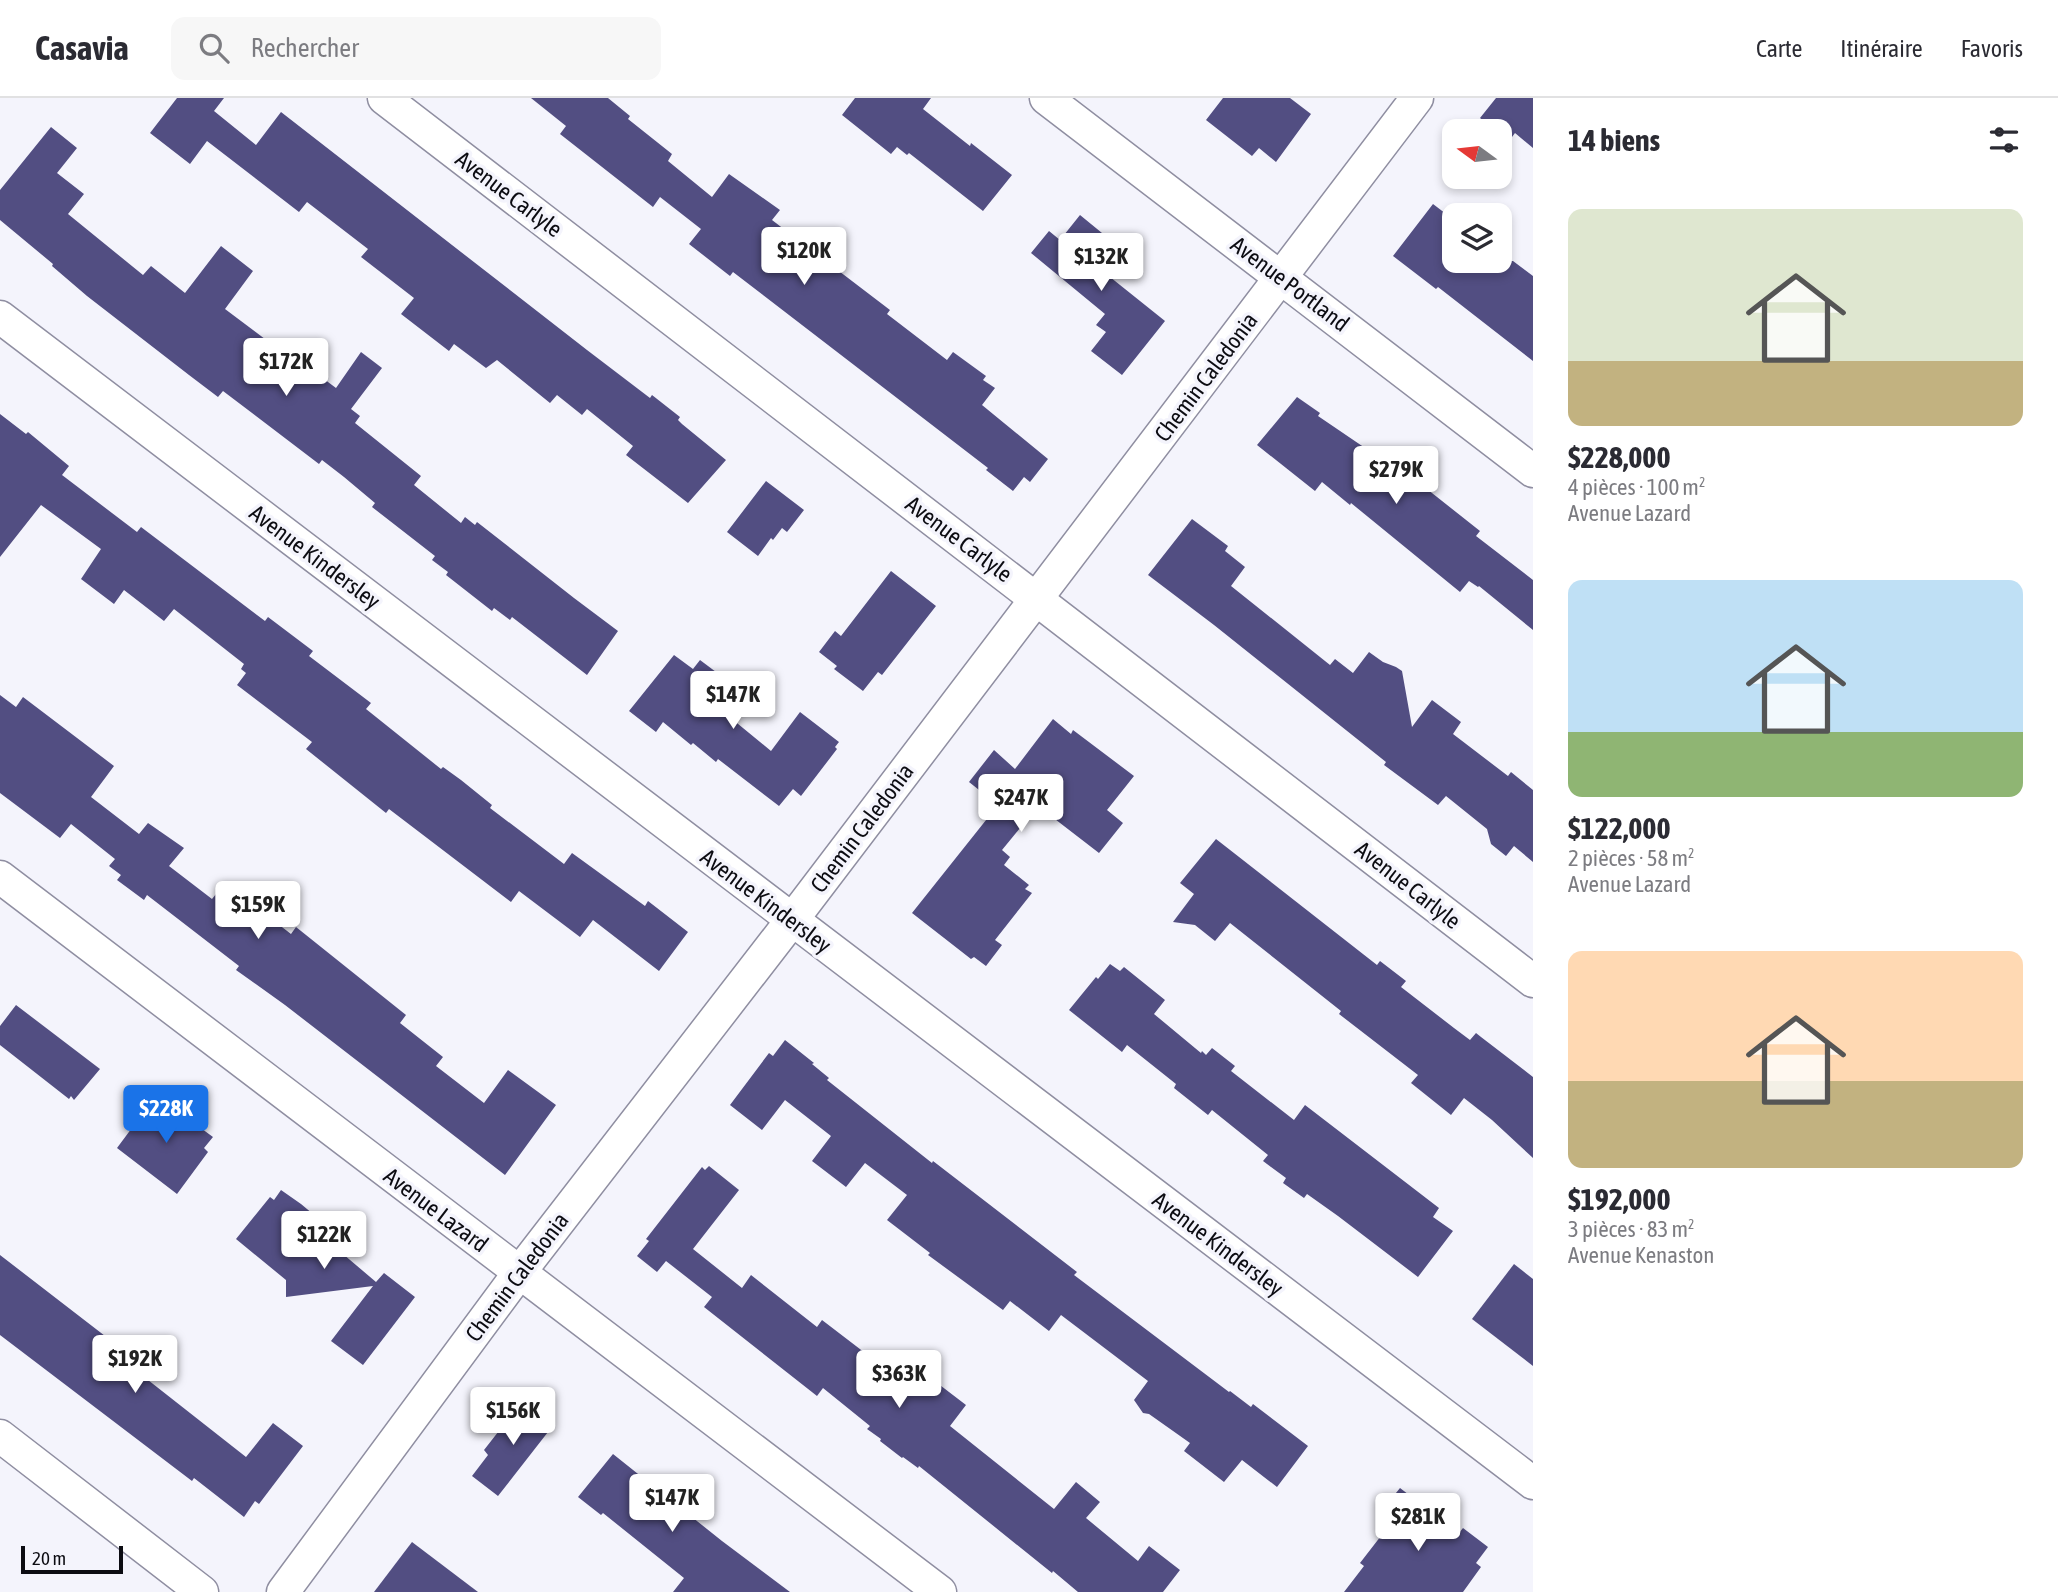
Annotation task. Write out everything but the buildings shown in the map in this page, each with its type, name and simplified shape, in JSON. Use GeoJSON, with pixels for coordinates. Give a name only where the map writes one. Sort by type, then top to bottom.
{"type":"FeatureCollection","features":[{"type":"Feature","properties":{"kind":"street","name":"Avenue Carlyle"},"geometry":{"type":"LineString","coordinates":[[384,98],[1533,981]]}},
{"type":"Feature","properties":{"kind":"street","name":"Avenue Portland"},"geometry":{"type":"LineString","coordinates":[[1046,98],[1533,471]]}},
{"type":"Feature","properties":{"kind":"street","name":"Chemin Caledonia"},"geometry":{"type":"LineString","coordinates":[[283,1592],[519,1273],[792,920],[1417,98]]}},
{"type":"Feature","properties":{"kind":"street","name":"Avenue Kindersley"},"geometry":{"type":"LineString","coordinates":[[0,317],[1533,1483]]}},
{"type":"Feature","properties":{"kind":"street","name":"Avenue Lazard"},"geometry":{"type":"LineString","coordinates":[[0,877],[940,1592]]}},
{"type":"Feature","properties":{"kind":"street"},"geometry":{"type":"LineString","coordinates":[[0,1436],[202,1592]]}}]}
